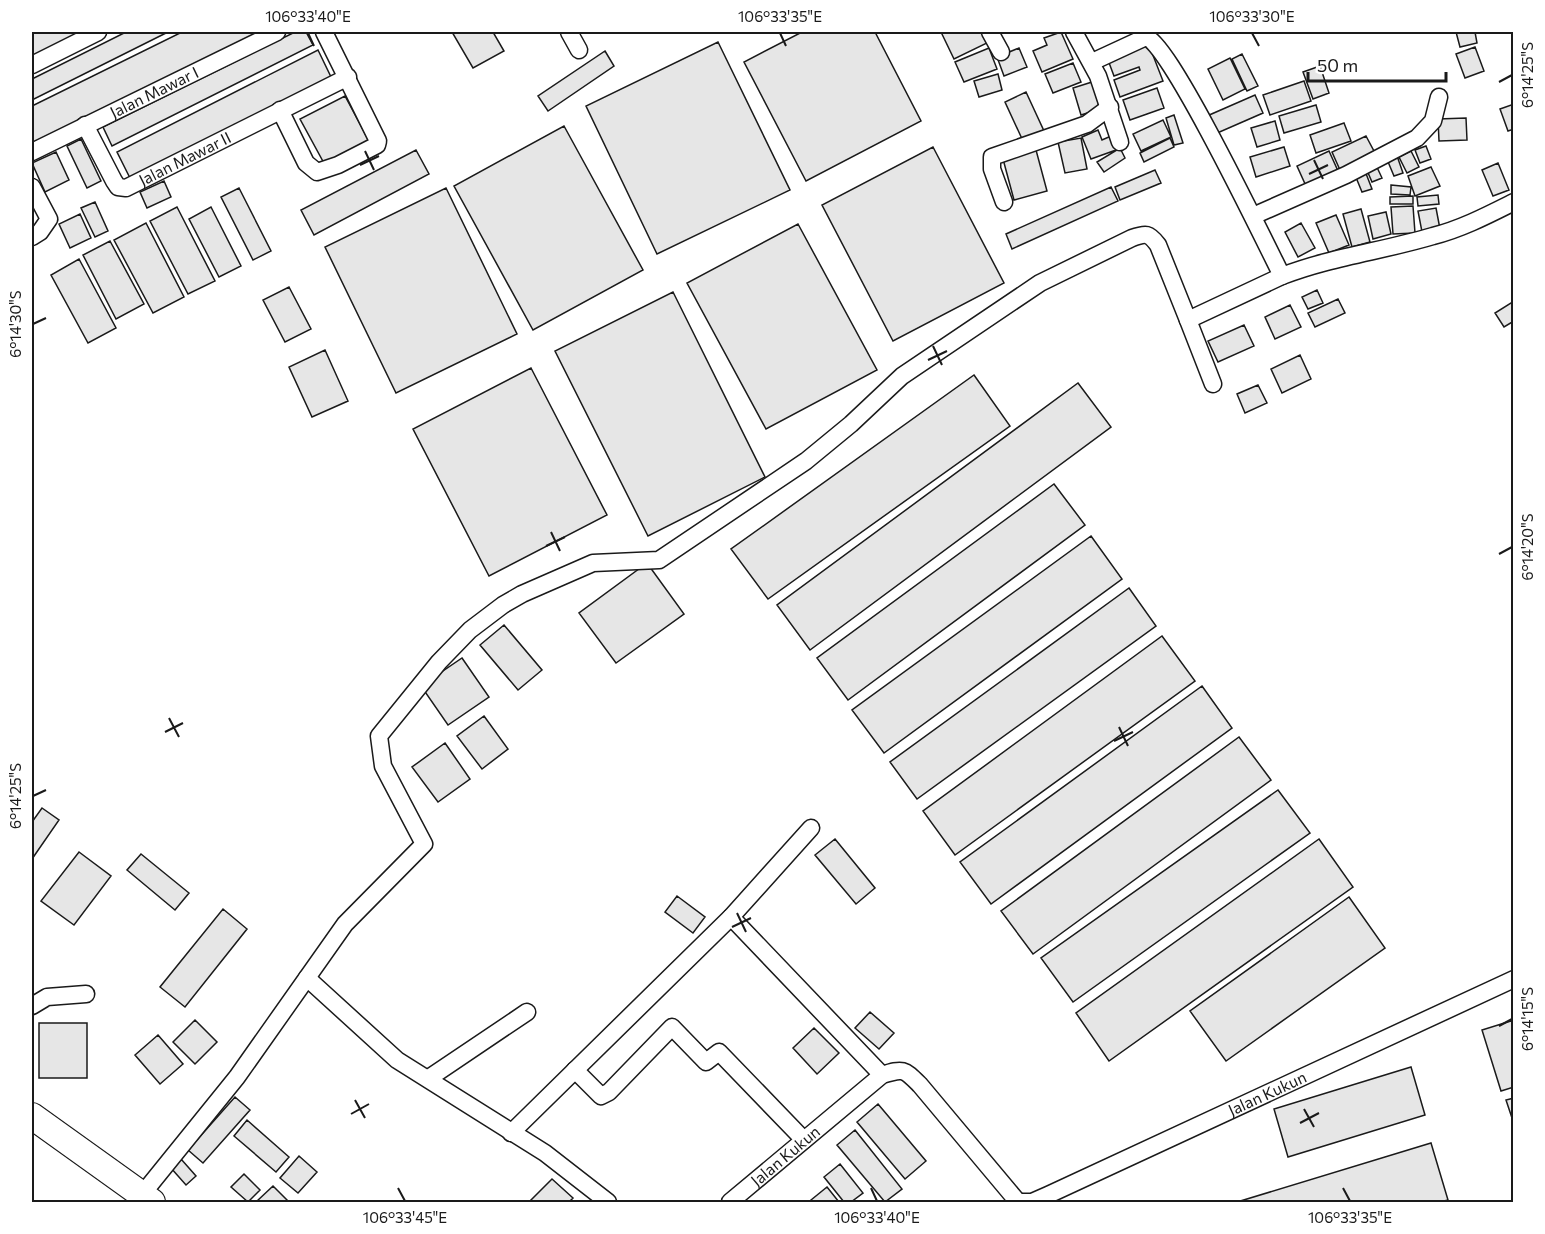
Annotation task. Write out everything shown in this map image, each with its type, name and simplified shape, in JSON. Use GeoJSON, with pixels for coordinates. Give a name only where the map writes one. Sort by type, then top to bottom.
{"type":"FeatureCollection","features":[{"type":"Feature","properties":{"kind":"main road"},"geometry":{"type":"LineString","coordinates":[[32,1116],[143,1200]]}},
{"type":"Feature","properties":{"kind":"street"},"geometry":{"type":"LineString","coordinates":[[32,65],[98,32]]}},
{"type":"Feature","properties":{"kind":"street","name":"Jalan Mawar I"},"geometry":{"type":"LineString","coordinates":[[32,152],[277,32]]}},
{"type":"Feature","properties":{"kind":"street"},"geometry":{"type":"LineString","coordinates":[[280,111],[306,163],[317,172],[372,150],[378,141],[324,32]]}},
{"type":"Feature","properties":{"kind":"street"},"geometry":{"type":"LineString","coordinates":[[569,32],[579,50]]}},
{"type":"Feature","properties":{"kind":"street"},"geometry":{"type":"LineString","coordinates":[[990,32],[1001,52]]}},
{"type":"Feature","properties":{"kind":"street"},"geometry":{"type":"LineString","coordinates":[[1074,32],[1092,62],[1110,107],[1120,142]]}},
{"type":"Feature","properties":{"kind":"street"},"geometry":{"type":"LineString","coordinates":[[1092,62],[1146,37],[1154,41],[1178,77],[1253,216],[1282,276]]}},
{"type":"Feature","properties":{"kind":"street","name":"Jalan Mawar II"},"geometry":{"type":"LineString","coordinates":[[85,125],[114,181],[118,187],[126,188],[348,77]]}},
{"type":"Feature","properties":{"kind":"street"},"geometry":{"type":"LineString","coordinates":[[1253,216],[1346,175],[1417,138],[1433,121],[1439,97]]}},
{"type":"Feature","properties":{"kind":"street"},"geometry":{"type":"LineString","coordinates":[[1004,202],[992,169],[992,157],[1087,124],[1110,107]]}},
{"type":"Feature","properties":{"kind":"street"},"geometry":{"type":"LineString","coordinates":[[32,187],[49,219],[40,232],[32,237]]}},
{"type":"Feature","properties":{"kind":"street"},"geometry":{"type":"LineString","coordinates":[[1188,320],[1312,264],[1442,234],[1514,202]]}},
{"type":"Feature","properties":{"kind":"street"},"geometry":{"type":"LineString","coordinates":[[143,1200],[237,1077],[345,924],[424,844],[383,766],[380,736],[439,662],[470,630],[522,594],[593,563],[659,561],[806,461],[911,370],[1040,283],[1144,234],[1150,235],[1158,245],[1213,384]]}},
{"type":"Feature","properties":{"kind":"street"},"geometry":{"type":"LineString","coordinates":[[511,1133],[731,916],[811,828]]}},
{"type":"Feature","properties":{"kind":"street"},"geometry":{"type":"LineString","coordinates":[[731,916],[882,1075]]}},
{"type":"Feature","properties":{"kind":"street"},"geometry":{"type":"LineString","coordinates":[[307,978],[397,1060],[545,1153],[608,1203]]}},
{"type":"Feature","properties":{"kind":"street","name":"Jalan Kukun"},"geometry":{"type":"LineString","coordinates":[[730,1203],[882,1075],[900,1069],[907,1072],[1020,1203],[1032,1202],[1514,979]]}},
{"type":"Feature","properties":{"kind":"street"},"geometry":{"type":"LineString","coordinates":[[32,1006],[47,997],[86,994]]}},
{"type":"Feature","properties":{"kind":"street"},"geometry":{"type":"LineString","coordinates":[[429,1078],[527,1012]]}},
{"type":"Feature","properties":{"kind":"street"},"geometry":{"type":"LineString","coordinates":[[575,1070],[601,1096],[609,1092],[672,1027],[706,1062],[719,1052],[804,1140]]}},
{"type":"Feature","properties":{"kind":"building"},"geometry":{"type":"Polygon","coordinates":[[[32,32],[85,32],[32,59],[32,32]]]}},
{"type":"Feature","properties":{"kind":"building"},"geometry":{"type":"Polygon","coordinates":[[[126,32],[168,32],[32,100],[32,79],[126,32]]]}},
{"type":"Feature","properties":{"kind":"building"},"geometry":{"type":"Polygon","coordinates":[[[182,32],[262,32],[32,146],[32,106],[182,32]]]}},
{"type":"Feature","properties":{"kind":"building"},"geometry":{"type":"Polygon","coordinates":[[[295,32],[306,32],[313,45],[112,146],[103,127],[295,32]]]}},
{"type":"Feature","properties":{"kind":"building"},"geometry":{"type":"Polygon","coordinates":[[[452,32],[493,32],[504,51],[473,68],[452,32]]]}},
{"type":"Feature","properties":{"kind":"building"},"geometry":{"type":"Polygon","coordinates":[[[802,32],[875,32],[921,121],[806,181],[744,62],[802,32]]]}},
{"type":"Feature","properties":{"kind":"building"},"geometry":{"type":"Polygon","coordinates":[[[941,32],[982,32],[987,43],[954,59],[941,32]]]}},
{"type":"Feature","properties":{"kind":"building"},"geometry":{"type":"Polygon","coordinates":[[[1061,32],[1073,59],[1042,72],[1033,51],[1047,45],[1044,38],[1061,32]]]}},
{"type":"Feature","properties":{"kind":"building"},"geometry":{"type":"Polygon","coordinates":[[[1456,32],[1475,32],[1477,43],[1460,47],[1456,32]]]}},
{"type":"Feature","properties":{"kind":"building"},"geometry":{"type":"Polygon","coordinates":[[[718,42],[790,190],[657,254],[586,106],[718,42]]]}},
{"type":"Feature","properties":{"kind":"building"},"geometry":{"type":"Polygon","coordinates":[[[1149,45],[1163,81],[1120,97],[1114,80],[1140,70],[1139,67],[1114,76],[1108,60],[1149,45]]]}},
{"type":"Feature","properties":{"kind":"building"},"geometry":{"type":"Polygon","coordinates":[[[1475,47],[1484,71],[1465,78],[1456,54],[1475,47]]]}},
{"type":"Feature","properties":{"kind":"building"},"geometry":{"type":"Polygon","coordinates":[[[989,48],[997,69],[964,82],[955,62],[989,48]]]}},
{"type":"Feature","properties":{"kind":"building"},"geometry":{"type":"Polygon","coordinates":[[[1019,48],[1027,67],[1004,76],[997,57],[1019,48]]]}},
{"type":"Feature","properties":{"kind":"building"},"geometry":{"type":"Polygon","coordinates":[[[318,50],[331,77],[130,178],[117,152],[318,50]]]}},
{"type":"Feature","properties":{"kind":"building"},"geometry":{"type":"Polygon","coordinates":[[[605,51],[614,66],[548,111],[538,96],[605,51]]]}},
{"type":"Feature","properties":{"kind":"building"},"geometry":{"type":"Polygon","coordinates":[[[1242,54],[1258,86],[1247,91],[1232,59],[1242,54]]]}},
{"type":"Feature","properties":{"kind":"building"},"geometry":{"type":"Polygon","coordinates":[[[1230,58],[1245,89],[1223,100],[1208,69],[1230,58]]]}},
{"type":"Feature","properties":{"kind":"building"},"geometry":{"type":"Polygon","coordinates":[[[1073,63],[1081,82],[1053,93],[1045,74],[1073,63]]]}},
{"type":"Feature","properties":{"kind":"building"},"geometry":{"type":"Polygon","coordinates":[[[1320,66],[1329,93],[1313,99],[1303,72],[1320,66]]]}},
{"type":"Feature","properties":{"kind":"building"},"geometry":{"type":"Polygon","coordinates":[[[998,74],[1002,90],[979,97],[974,81],[998,74]]]}},
{"type":"Feature","properties":{"kind":"building"},"geometry":{"type":"Polygon","coordinates":[[[1304,81],[1311,101],[1270,115],[1263,95],[1304,81]]]}},
{"type":"Feature","properties":{"kind":"building"},"geometry":{"type":"Polygon","coordinates":[[[1092,82],[1100,109],[1081,115],[1073,88],[1092,82]]]}},
{"type":"Feature","properties":{"kind":"building"},"geometry":{"type":"Polygon","coordinates":[[[1157,88],[1164,108],[1130,120],[1123,100],[1157,88]]]}},
{"type":"Feature","properties":{"kind":"building"},"geometry":{"type":"Polygon","coordinates":[[[1026,92],[1044,131],[1023,141],[1005,102],[1026,92]]]}},
{"type":"Feature","properties":{"kind":"building"},"geometry":{"type":"Polygon","coordinates":[[[1255,95],[1263,113],[1215,134],[1207,116],[1255,95]]]}},
{"type":"Feature","properties":{"kind":"building"},"geometry":{"type":"Polygon","coordinates":[[[345,96],[369,141],[325,165],[300,119],[345,96]]]}},
{"type":"Feature","properties":{"kind":"building"},"geometry":{"type":"Polygon","coordinates":[[[1514,104],[1514,129],[1508,131],[1500,109],[1514,104]]]}},
{"type":"Feature","properties":{"kind":"building"},"geometry":{"type":"Polygon","coordinates":[[[1316,105],[1321,122],[1284,133],[1279,116],[1316,105]]]}},
{"type":"Feature","properties":{"kind":"building"},"geometry":{"type":"Polygon","coordinates":[[[1174,115],[1183,143],[1174,145],[1166,118],[1174,115]]]}},
{"type":"Feature","properties":{"kind":"building"},"geometry":{"type":"Polygon","coordinates":[[[1466,118],[1467,140],[1439,141],[1438,119],[1466,118]]]}},
{"type":"Feature","properties":{"kind":"building"},"geometry":{"type":"Polygon","coordinates":[[[1163,120],[1171,137],[1141,151],[1133,134],[1163,120]]]}},
{"type":"Feature","properties":{"kind":"building"},"geometry":{"type":"Polygon","coordinates":[[[1275,121],[1280,140],[1257,147],[1251,128],[1275,121]]]}},
{"type":"Feature","properties":{"kind":"building"},"geometry":{"type":"Polygon","coordinates":[[[1344,123],[1351,141],[1316,153],[1310,135],[1344,123]]]}},
{"type":"Feature","properties":{"kind":"building"},"geometry":{"type":"Polygon","coordinates":[[[564,126],[643,270],[533,330],[454,186],[564,126]]]}},
{"type":"Feature","properties":{"kind":"building"},"geometry":{"type":"Polygon","coordinates":[[[1098,130],[1102,140],[1111,136],[1116,150],[1091,159],[1082,137],[1098,130]]]}},
{"type":"Feature","properties":{"kind":"building"},"geometry":{"type":"Polygon","coordinates":[[[1366,136],[1375,153],[1340,170],[1332,152],[1366,136]]]}},
{"type":"Feature","properties":{"kind":"building"},"geometry":{"type":"Polygon","coordinates":[[[1081,138],[1087,169],[1065,173],[1058,142],[1081,138]]]}},
{"type":"Feature","properties":{"kind":"building"},"geometry":{"type":"Polygon","coordinates":[[[1170,138],[1174,147],[1144,162],[1140,153],[1170,138]]]}},
{"type":"Feature","properties":{"kind":"building"},"geometry":{"type":"Polygon","coordinates":[[[81,139],[101,181],[87,188],[67,146],[81,139]]]}},
{"type":"Feature","properties":{"kind":"building"},"geometry":{"type":"Polygon","coordinates":[[[1426,146],[1431,159],[1420,163],[1415,150],[1426,146]]]}},
{"type":"Feature","properties":{"kind":"building"},"geometry":{"type":"Polygon","coordinates":[[[933,147],[1004,283],[893,341],[822,205],[933,147]]]}},
{"type":"Feature","properties":{"kind":"building"},"geometry":{"type":"Polygon","coordinates":[[[1284,147],[1290,166],[1256,177],[1250,157],[1284,147]]]}},
{"type":"Feature","properties":{"kind":"building"},"geometry":{"type":"Polygon","coordinates":[[[1120,148],[1125,158],[1104,172],[1097,162],[1120,148]]]}},
{"type":"Feature","properties":{"kind":"building"},"geometry":{"type":"Polygon","coordinates":[[[416,150],[429,174],[314,235],[301,210],[416,150]]]}},
{"type":"Feature","properties":{"kind":"building"},"geometry":{"type":"Polygon","coordinates":[[[1036,150],[1047,191],[1014,200],[1003,159],[1036,150]]]}},
{"type":"Feature","properties":{"kind":"building"},"geometry":{"type":"Polygon","coordinates":[[[1329,151],[1338,171],[1306,186],[1297,166],[1329,151]]]}},
{"type":"Feature","properties":{"kind":"building"},"geometry":{"type":"Polygon","coordinates":[[[1411,151],[1419,167],[1407,173],[1399,157],[1411,151]]]}},
{"type":"Feature","properties":{"kind":"building"},"geometry":{"type":"Polygon","coordinates":[[[56,152],[69,180],[45,192],[32,163],[56,152]]]}},
{"type":"Feature","properties":{"kind":"building"},"geometry":{"type":"Polygon","coordinates":[[[1396,153],[1403,173],[1394,176],[1386,157],[1396,153]]]}},
{"type":"Feature","properties":{"kind":"building"},"geometry":{"type":"Polygon","coordinates":[[[1375,163],[1382,178],[1372,182],[1366,168],[1375,163]]]}},
{"type":"Feature","properties":{"kind":"building"},"geometry":{"type":"Polygon","coordinates":[[[1498,163],[1509,190],[1493,196],[1482,170],[1498,163]]]}},
{"type":"Feature","properties":{"kind":"building"},"geometry":{"type":"Polygon","coordinates":[[[1431,167],[1440,186],[1415,196],[1408,176],[1431,167]]]}},
{"type":"Feature","properties":{"kind":"building"},"geometry":{"type":"Polygon","coordinates":[[[1155,170],[1161,183],[1120,200],[1115,187],[1155,170]]]}},
{"type":"Feature","properties":{"kind":"building"},"geometry":{"type":"Polygon","coordinates":[[[1365,171],[1372,189],[1362,192],[1355,175],[1365,171]]]}},
{"type":"Feature","properties":{"kind":"building"},"geometry":{"type":"Polygon","coordinates":[[[164,181],[171,197],[147,208],[140,192],[164,181]]]}},
{"type":"Feature","properties":{"kind":"building"},"geometry":{"type":"Polygon","coordinates":[[[1391,185],[1411,187],[1410,195],[1391,194],[1391,185]]]}},
{"type":"Feature","properties":{"kind":"building"},"geometry":{"type":"Polygon","coordinates":[[[1111,187],[1118,201],[1012,249],[1006,234],[1111,187]]]}},
{"type":"Feature","properties":{"kind":"building"},"geometry":{"type":"Polygon","coordinates":[[[239,188],[271,251],[253,260],[221,197],[239,188]]]}},
{"type":"Feature","properties":{"kind":"building"},"geometry":{"type":"Polygon","coordinates":[[[446,188],[517,334],[396,393],[325,247],[446,188]]]}},
{"type":"Feature","properties":{"kind":"building"},"geometry":{"type":"Polygon","coordinates":[[[1438,195],[1439,204],[1418,206],[1417,197],[1438,195]]]}},
{"type":"Feature","properties":{"kind":"building"},"geometry":{"type":"Polygon","coordinates":[[[1413,196],[1413,204],[1390,204],[1390,197],[1413,196]]]}},
{"type":"Feature","properties":{"kind":"building"},"geometry":{"type":"Polygon","coordinates":[[[95,202],[108,231],[95,237],[81,208],[95,202]]]}},
{"type":"Feature","properties":{"kind":"building"},"geometry":{"type":"Polygon","coordinates":[[[1413,206],[1415,233],[1393,234],[1391,207],[1413,206]]]}},
{"type":"Feature","properties":{"kind":"building"},"geometry":{"type":"Polygon","coordinates":[[[177,207],[215,281],[188,294],[150,221],[177,207]]]}},
{"type":"Feature","properties":{"kind":"building"},"geometry":{"type":"Polygon","coordinates":[[[211,207],[241,266],[219,277],[189,219],[211,207]]]}},
{"type":"Feature","properties":{"kind":"building"},"geometry":{"type":"Polygon","coordinates":[[[1436,208],[1440,229],[1422,232],[1418,211],[1436,208]]]}},
{"type":"Feature","properties":{"kind":"building"},"geometry":{"type":"Polygon","coordinates":[[[1361,209],[1370,242],[1352,247],[1343,214],[1361,209]]]}},
{"type":"Feature","properties":{"kind":"building"},"geometry":{"type":"Polygon","coordinates":[[[1386,212],[1391,234],[1373,239],[1368,216],[1386,212]]]}},
{"type":"Feature","properties":{"kind":"building"},"geometry":{"type":"Polygon","coordinates":[[[80,214],[91,238],[70,248],[59,224],[80,214]]]}},
{"type":"Feature","properties":{"kind":"building"},"geometry":{"type":"Polygon","coordinates":[[[1336,215],[1349,245],[1329,253],[1316,223],[1336,215]]]}},
{"type":"Feature","properties":{"kind":"building"},"geometry":{"type":"Polygon","coordinates":[[[146,223],[184,297],[153,313],[114,240],[146,223]]]}},
{"type":"Feature","properties":{"kind":"building"},"geometry":{"type":"Polygon","coordinates":[[[1301,223],[1315,248],[1298,257],[1285,232],[1301,223]]]}},
{"type":"Feature","properties":{"kind":"building"},"geometry":{"type":"Polygon","coordinates":[[[798,224],[877,370],[766,429],[687,283],[798,224]]]}},
{"type":"Feature","properties":{"kind":"building"},"geometry":{"type":"Polygon","coordinates":[[[110,241],[144,304],[116,319],[83,255],[110,241]]]}},
{"type":"Feature","properties":{"kind":"building"},"geometry":{"type":"Polygon","coordinates":[[[79,259],[116,328],[88,343],[51,275],[79,259]]]}},
{"type":"Feature","properties":{"kind":"building"},"geometry":{"type":"Polygon","coordinates":[[[289,287],[311,329],[285,342],[263,300],[289,287]]]}},
{"type":"Feature","properties":{"kind":"building"},"geometry":{"type":"Polygon","coordinates":[[[1317,290],[1323,303],[1308,309],[1302,297],[1317,290]]]}},
{"type":"Feature","properties":{"kind":"building"},"geometry":{"type":"Polygon","coordinates":[[[673,292],[765,477],[648,536],[555,351],[673,292]]]}},
{"type":"Feature","properties":{"kind":"building"},"geometry":{"type":"Polygon","coordinates":[[[1338,299],[1345,313],[1315,327],[1308,313],[1338,299]]]}},
{"type":"Feature","properties":{"kind":"building"},"geometry":{"type":"Polygon","coordinates":[[[1514,301],[1514,321],[1504,327],[1495,313],[1514,301]]]}},
{"type":"Feature","properties":{"kind":"building"},"geometry":{"type":"Polygon","coordinates":[[[1290,305],[1301,327],[1275,339],[1265,317],[1290,305]]]}},
{"type":"Feature","properties":{"kind":"building"},"geometry":{"type":"Polygon","coordinates":[[[1244,325],[1254,346],[1218,362],[1208,341],[1244,325]]]}},
{"type":"Feature","properties":{"kind":"building"},"geometry":{"type":"Polygon","coordinates":[[[325,350],[348,401],[312,417],[289,367],[325,350]]]}},
{"type":"Feature","properties":{"kind":"building"},"geometry":{"type":"Polygon","coordinates":[[[1300,355],[1311,379],[1282,393],[1271,369],[1300,355]]]}},
{"type":"Feature","properties":{"kind":"building"},"geometry":{"type":"Polygon","coordinates":[[[531,368],[607,515],[489,576],[413,429],[531,368]]]}},
{"type":"Feature","properties":{"kind":"building"},"geometry":{"type":"Polygon","coordinates":[[[974,375],[1010,426],[768,599],[731,549],[974,375]]]}},
{"type":"Feature","properties":{"kind":"building"},"geometry":{"type":"Polygon","coordinates":[[[1078,383],[1111,427],[810,650],[777,605],[1078,383]]]}},
{"type":"Feature","properties":{"kind":"building"},"geometry":{"type":"Polygon","coordinates":[[[1258,385],[1267,403],[1245,413],[1237,394],[1258,385]]]}},
{"type":"Feature","properties":{"kind":"building"},"geometry":{"type":"Polygon","coordinates":[[[1054,484],[1085,525],[848,700],[817,658],[1054,484]]]}},
{"type":"Feature","properties":{"kind":"building"},"geometry":{"type":"Polygon","coordinates":[[[1091,536],[1122,579],[884,753],[852,710],[1091,536]]]}},
{"type":"Feature","properties":{"kind":"building"},"geometry":{"type":"Polygon","coordinates":[[[647,563],[684,614],[616,663],[579,613],[647,563]]]}},
{"type":"Feature","properties":{"kind":"building"},"geometry":{"type":"Polygon","coordinates":[[[1129,588],[1156,626],[917,799],[890,762],[1129,588]]]}},
{"type":"Feature","properties":{"kind":"building"},"geometry":{"type":"Polygon","coordinates":[[[504,625],[542,670],[518,690],[480,645],[504,625]]]}},
{"type":"Feature","properties":{"kind":"building"},"geometry":{"type":"Polygon","coordinates":[[[1162,636],[1195,681],[955,855],[923,811],[1162,636]]]}},
{"type":"Feature","properties":{"kind":"building"},"geometry":{"type":"Polygon","coordinates":[[[462,658],[489,697],[448,725],[421,686],[462,658]]]}},
{"type":"Feature","properties":{"kind":"building"},"geometry":{"type":"Polygon","coordinates":[[[1202,686],[1232,728],[991,904],[960,862],[1202,686]]]}},
{"type":"Feature","properties":{"kind":"building"},"geometry":{"type":"Polygon","coordinates":[[[484,716],[508,749],[482,769],[457,736],[484,716]]]}},
{"type":"Feature","properties":{"kind":"building"},"geometry":{"type":"Polygon","coordinates":[[[1239,737],[1271,780],[1033,954],[1001,911],[1239,737]]]}},
{"type":"Feature","properties":{"kind":"building"},"geometry":{"type":"Polygon","coordinates":[[[445,743],[470,779],[438,802],[412,767],[445,743]]]}},
{"type":"Feature","properties":{"kind":"building"},"geometry":{"type":"Polygon","coordinates":[[[1278,790],[1310,833],[1073,1002],[1041,958],[1278,790]]]}},
{"type":"Feature","properties":{"kind":"building"},"geometry":{"type":"Polygon","coordinates":[[[42,808],[59,820],[32,859],[32,822],[42,808]]]}},
{"type":"Feature","properties":{"kind":"building"},"geometry":{"type":"Polygon","coordinates":[[[835,839],[875,888],[856,904],[815,855],[835,839]]]}},
{"type":"Feature","properties":{"kind":"building"},"geometry":{"type":"Polygon","coordinates":[[[1319,839],[1353,887],[1109,1061],[1076,1013],[1319,839]]]}},
{"type":"Feature","properties":{"kind":"building"},"geometry":{"type":"Polygon","coordinates":[[[79,852],[111,876],[74,925],[41,901],[79,852]]]}},
{"type":"Feature","properties":{"kind":"building"},"geometry":{"type":"Polygon","coordinates":[[[141,854],[189,893],[175,910],[127,870],[141,854]]]}},
{"type":"Feature","properties":{"kind":"building"},"geometry":{"type":"Polygon","coordinates":[[[677,896],[705,917],[693,933],[665,912],[677,896]]]}},
{"type":"Feature","properties":{"kind":"building"},"geometry":{"type":"Polygon","coordinates":[[[1349,897],[1385,948],[1226,1061],[1190,1011],[1349,897]]]}},
{"type":"Feature","properties":{"kind":"building"},"geometry":{"type":"Polygon","coordinates":[[[223,909],[247,929],[185,1007],[160,987],[223,909]]]}},
{"type":"Feature","properties":{"kind":"building"},"geometry":{"type":"Polygon","coordinates":[[[870,1012],[894,1033],[879,1049],[855,1028],[870,1012]]]}},
{"type":"Feature","properties":{"kind":"building"},"geometry":{"type":"Polygon","coordinates":[[[195,1020],[217,1042],[195,1064],[173,1042],[195,1020]]]}},
{"type":"Feature","properties":{"kind":"building"},"geometry":{"type":"Polygon","coordinates":[[[1514,1020],[1514,1087],[1501,1091],[1482,1030],[1514,1020]]]}},
{"type":"Feature","properties":{"kind":"building"},"geometry":{"type":"Polygon","coordinates":[[[39,1023],[87,1023],[87,1078],[39,1078],[39,1023]]]}},
{"type":"Feature","properties":{"kind":"building"},"geometry":{"type":"Polygon","coordinates":[[[814,1028],[839,1053],[817,1074],[793,1048],[814,1028]]]}},
{"type":"Feature","properties":{"kind":"building"},"geometry":{"type":"Polygon","coordinates":[[[158,1035],[183,1064],[160,1084],[135,1055],[158,1035]]]}},
{"type":"Feature","properties":{"kind":"building"},"geometry":{"type":"Polygon","coordinates":[[[1411,1067],[1425,1115],[1288,1157],[1274,1109],[1411,1067]]]}},
{"type":"Feature","properties":{"kind":"building"},"geometry":{"type":"Polygon","coordinates":[[[235,1097],[250,1110],[203,1163],[188,1150],[235,1097]]]}},
{"type":"Feature","properties":{"kind":"building"},"geometry":{"type":"Polygon","coordinates":[[[1514,1098],[1514,1124],[1506,1100],[1514,1098]]]}},
{"type":"Feature","properties":{"kind":"building"},"geometry":{"type":"Polygon","coordinates":[[[878,1104],[926,1161],[905,1179],[857,1122],[878,1104]]]}},
{"type":"Feature","properties":{"kind":"building"},"geometry":{"type":"Polygon","coordinates":[[[247,1120],[289,1157],[276,1172],[234,1136],[247,1120]]]}},
{"type":"Feature","properties":{"kind":"building"},"geometry":{"type":"Polygon","coordinates":[[[855,1130],[902,1189],[885,1202],[837,1145],[855,1130]]]}},
{"type":"Feature","properties":{"kind":"building"},"geometry":{"type":"Polygon","coordinates":[[[1431,1143],[1448,1200],[1440,1202],[1237,1202],[1431,1143]]]}},
{"type":"Feature","properties":{"kind":"building"},"geometry":{"type":"Polygon","coordinates":[[[299,1156],[317,1172],[298,1193],[280,1178],[299,1156]]]}},
{"type":"Feature","properties":{"kind":"building"},"geometry":{"type":"Polygon","coordinates":[[[181,1159],[196,1176],[186,1185],[171,1168],[181,1159]]]}},
{"type":"Feature","properties":{"kind":"building"},"geometry":{"type":"Polygon","coordinates":[[[840,1164],[863,1193],[851,1202],[844,1202],[824,1177],[840,1164]]]}},
{"type":"Feature","properties":{"kind":"building"},"geometry":{"type":"Polygon","coordinates":[[[244,1174],[260,1190],[248,1202],[231,1187],[244,1174]]]}},
{"type":"Feature","properties":{"kind":"building"},"geometry":{"type":"Polygon","coordinates":[[[552,1179],[573,1198],[569,1202],[529,1202],[552,1179]]]}},
{"type":"Feature","properties":{"kind":"building"},"geometry":{"type":"Polygon","coordinates":[[[273,1186],[289,1202],[256,1202],[273,1186]]]}},
{"type":"Feature","properties":{"kind":"building"},"geometry":{"type":"Polygon","coordinates":[[[827,1187],[839,1202],[813,1202],[811,1200],[827,1187]]]}}]}
